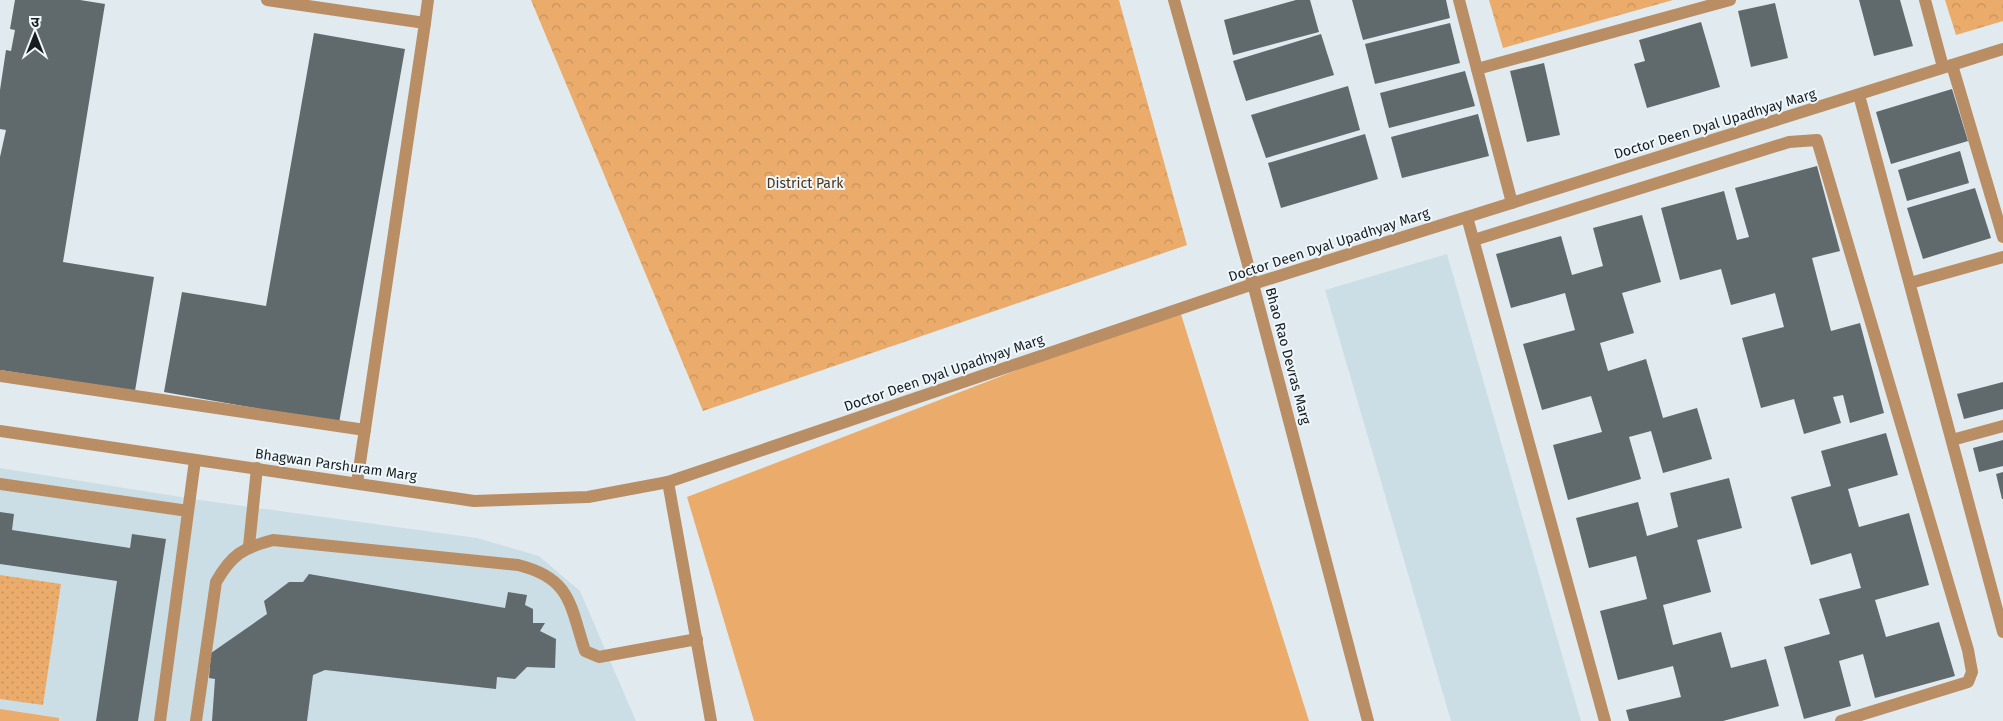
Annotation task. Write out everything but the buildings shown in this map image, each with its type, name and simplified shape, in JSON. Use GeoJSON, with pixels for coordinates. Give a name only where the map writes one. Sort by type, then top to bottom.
{"type":"FeatureCollection","features":[{"type":"Feature","properties":{"kind":"street"},"geometry":{"type":"LineString","coordinates":[[267,0],[425,23]]}},
{"type":"Feature","properties":{"kind":"street"},"geometry":{"type":"LineString","coordinates":[[357,483],[428,0]]}},
{"type":"Feature","properties":{"kind":"street","name":"Bhao Rao Devras Marg"},"geometry":{"type":"LineString","coordinates":[[1174,0],[1253,284],[1368,721]]}},
{"type":"Feature","properties":{"kind":"street"},"geometry":{"type":"LineString","coordinates":[[1459,0],[1512,203]]}},
{"type":"Feature","properties":{"kind":"street"},"geometry":{"type":"LineString","coordinates":[[1477,69],[1730,0]]}},
{"type":"Feature","properties":{"kind":"street"},"geometry":{"type":"LineString","coordinates":[[1925,0],[2003,237]]}},
{"type":"Feature","properties":{"kind":"street","name":"Doctor Deen Dyal Upadhyay Marg"},"geometry":{"type":"LineString","coordinates":[[668,482],[1253,284],[2003,49]]}},
{"type":"Feature","properties":{"kind":"street"},"geometry":{"type":"LineString","coordinates":[[1859,95],[1952,440],[1999,602],[2003,632]]}},
{"type":"Feature","properties":{"kind":"street"},"geometry":{"type":"LineString","coordinates":[[1474,240],[1789,142],[1817,140],[1968,650],[1972,672],[1968,682],[1841,721]]}},
{"type":"Feature","properties":{"kind":"street"},"geometry":{"type":"LineString","coordinates":[[1467,217],[1605,721]]}},
{"type":"Feature","properties":{"kind":"street"},"geometry":{"type":"LineString","coordinates":[[1910,283],[2003,258]]}},
{"type":"Feature","properties":{"kind":"street"},"geometry":{"type":"LineString","coordinates":[[0,376],[365,430]]}},
{"type":"Feature","properties":{"kind":"street"},"geometry":{"type":"LineString","coordinates":[[1952,440],[2003,426]]}},
{"type":"Feature","properties":{"kind":"street","name":"Bhagwan Parshuram Marg"},"geometry":{"type":"LineString","coordinates":[[0,431],[474,500],[588,497],[668,482]]}},
{"type":"Feature","properties":{"kind":"street"},"geometry":{"type":"LineString","coordinates":[[160,721],[195,460]]}},
{"type":"Feature","properties":{"kind":"street"},"geometry":{"type":"LineString","coordinates":[[249,546],[257,468]]}},
{"type":"Feature","properties":{"kind":"street"},"geometry":{"type":"LineString","coordinates":[[668,482],[711,721]]}},
{"type":"Feature","properties":{"kind":"street"},"geometry":{"type":"LineString","coordinates":[[0,484],[188,511]]}},
{"type":"Feature","properties":{"kind":"street"},"geometry":{"type":"LineString","coordinates":[[196,721],[216,582],[224,568],[249,546],[273,540],[534,568],[561,585],[568,597],[585,651],[599,658],[697,639]]}},
{"type":"Feature","properties":{"kind":"shaded area"},"geometry":{"type":"Polygon","coordinates":[[[1447,254],[1581,721],[1451,721],[1325,290],[1447,254]]]}},
{"type":"Feature","properties":{"kind":"shaded area"},"geometry":{"type":"Polygon","coordinates":[[[0,468],[200,500],[477,538],[539,556],[580,591],[636,721],[0,721],[0,468]]]}},
{"type":"Feature","properties":{"kind":"green space","name":"District Park"},"geometry":{"type":"Polygon","coordinates":[[[531,0],[1119,0],[1187,245],[703,411],[531,0]]]}},
{"type":"Feature","properties":{"kind":"green space"},"geometry":{"type":"Polygon","coordinates":[[[1489,0],[1673,0],[1503,48],[1489,0]]]}},
{"type":"Feature","properties":{"kind":"green space"},"geometry":{"type":"Polygon","coordinates":[[[1945,0],[2003,0],[2003,21],[1956,35],[1945,0]]]}},
{"type":"Feature","properties":{"kind":"green space"},"geometry":{"type":"Polygon","coordinates":[[[1179,308],[1309,721],[754,721],[687,497],[1179,308]]]}},
{"type":"Feature","properties":{"kind":"green space"},"geometry":{"type":"Polygon","coordinates":[[[0,575],[61,584],[43,705],[0,699],[0,575]]]}},
{"type":"Feature","properties":{"kind":"green space"},"geometry":{"type":"Polygon","coordinates":[[[0,709],[59,718],[59,721],[0,721],[0,709]]]}}]}
